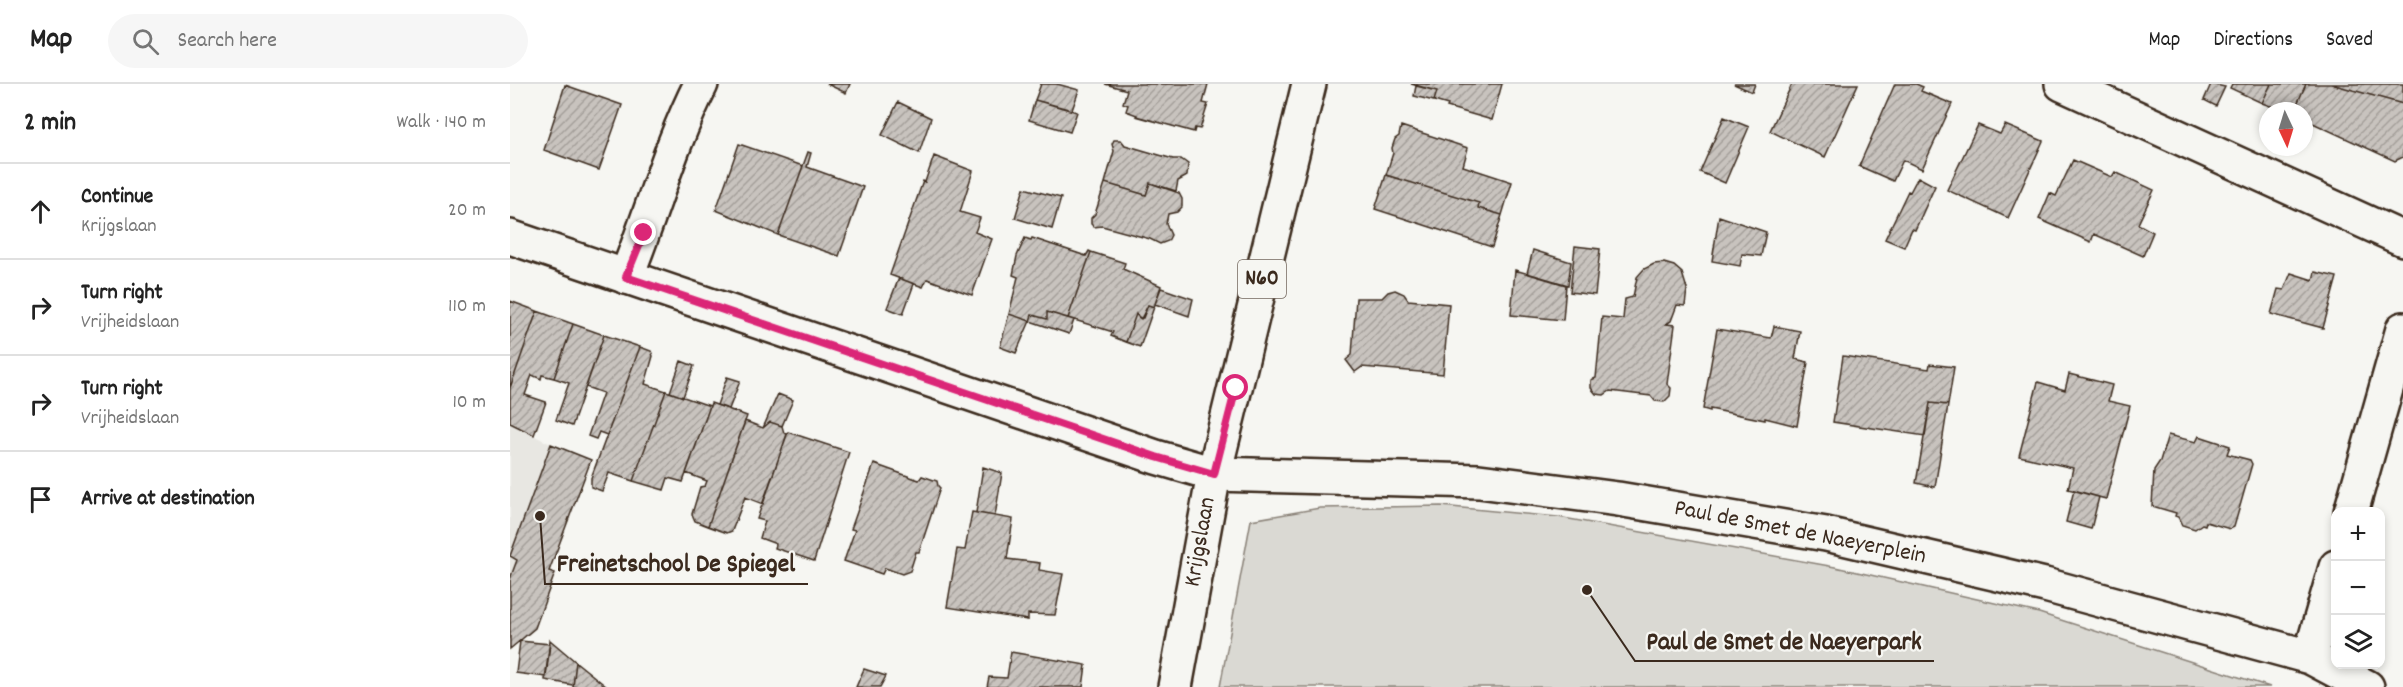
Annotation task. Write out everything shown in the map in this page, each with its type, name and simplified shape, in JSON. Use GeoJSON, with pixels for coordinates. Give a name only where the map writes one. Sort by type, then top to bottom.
{"type":"FeatureCollection","features":[{"type":"Feature","properties":{"kind":"street"},"geometry":{"type":"LineString","coordinates":[[626,277],[690,106],[701,84]]}},
{"type":"Feature","properties":{"kind":"street","name":"Krijgslaan"},"geometry":{"type":"LineString","coordinates":[[1175,687],[1214,474],[1309,84]]}},
{"type":"Feature","properties":{"kind":"street"},"geometry":{"type":"LineString","coordinates":[[2062,84],[2403,239]]}},
{"type":"Feature","properties":{"kind":"street","name":"Paul de Smet de Naeyerplein"},"geometry":{"type":"LineString","coordinates":[[510,237],[1145,453],[1214,474],[1479,481],[1641,502],[1826,534],[2045,585],[2310,657],[2367,687]]}},
{"type":"Feature","properties":{"kind":"street"},"geometry":{"type":"LineString","coordinates":[[2352,507],[2403,329]]}},
{"type":"Feature","properties":{"kind":"street"},"geometry":{"type":"LineString","coordinates":[[2310,657],[2331,584]]}},
{"type":"Feature","properties":{"kind":"shaded area"},"geometry":{"type":"Polygon","coordinates":[[[510,424],[591,460],[550,571],[555,573],[535,628],[510,649],[510,424]]]}},
{"type":"Feature","properties":{"kind":"shaded area"},"geometry":{"type":"Polygon","coordinates":[[[1441,506],[1558,517],[1835,567],[2039,613],[2270,687],[1220,687],[1251,520],[1320,508],[1441,506]]]}},
{"type":"Feature","properties":{"kind":"building"},"geometry":{"type":"Polygon","coordinates":[[[827,84],[850,84],[846,93],[827,84]]]}},
{"type":"Feature","properties":{"kind":"building"},"geometry":{"type":"Polygon","coordinates":[[[1041,84],[1057,84],[1079,90],[1072,110],[1035,100],[1041,84]]]}},
{"type":"Feature","properties":{"kind":"building"},"geometry":{"type":"Polygon","coordinates":[[[1105,84],[1208,84],[1203,103],[1208,104],[1200,129],[1195,128],[1194,132],[1136,116],[1126,111],[1128,105],[1123,103],[1127,90],[1105,84]]]}},
{"type":"Feature","properties":{"kind":"building"},"geometry":{"type":"Polygon","coordinates":[[[1411,84],[1502,84],[1492,120],[1447,107],[1448,105],[1434,101],[1437,91],[1411,84]]]}},
{"type":"Feature","properties":{"kind":"building"},"geometry":{"type":"Polygon","coordinates":[[[1734,84],[1755,84],[1752,92],[1734,84]]]}},
{"type":"Feature","properties":{"kind":"building"},"geometry":{"type":"Polygon","coordinates":[[[1792,84],[1858,84],[1825,157],[1770,131],[1792,84]]]}},
{"type":"Feature","properties":{"kind":"building"},"geometry":{"type":"Polygon","coordinates":[[[1895,84],[1916,84],[1923,87],[1921,91],[1952,104],[1922,169],[1903,160],[1893,181],[1859,166],[1895,84]]]}},
{"type":"Feature","properties":{"kind":"building"},"geometry":{"type":"Polygon","coordinates":[[[2211,84],[2225,87],[2216,106],[2204,100],[2211,84]]]}},
{"type":"Feature","properties":{"kind":"building"},"geometry":{"type":"Polygon","coordinates":[[[2232,84],[2271,84],[2262,102],[2230,88],[2232,84]]]}},
{"type":"Feature","properties":{"kind":"building"},"geometry":{"type":"Polygon","coordinates":[[[2271,84],[2306,84],[2298,102],[2262,102],[2271,84]]]}},
{"type":"Feature","properties":{"kind":"building"},"geometry":{"type":"Polygon","coordinates":[[[2306,84],[2331,84],[2403,104],[2403,157],[2395,161],[2313,123],[2313,102],[2298,102],[2306,84]]]}},
{"type":"Feature","properties":{"kind":"building"},"geometry":{"type":"Polygon","coordinates":[[[2331,84],[2403,84],[2403,104],[2331,84]]]}},
{"type":"Feature","properties":{"kind":"building"},"geometry":{"type":"Polygon","coordinates":[[[565,85],[622,105],[599,170],[544,150],[565,85]]]}},
{"type":"Feature","properties":{"kind":"building"},"geometry":{"type":"Polygon","coordinates":[[[1416,86],[1437,91],[1434,101],[1414,96],[1416,86]]]}},
{"type":"Feature","properties":{"kind":"building"},"geometry":{"type":"Polygon","coordinates":[[[1035,100],[1077,112],[1070,132],[1029,120],[1035,100]]]}},
{"type":"Feature","properties":{"kind":"building"},"geometry":{"type":"Polygon","coordinates":[[[898,102],[931,118],[919,153],[882,135],[898,102]]]}},
{"type":"Feature","properties":{"kind":"building"},"geometry":{"type":"Polygon","coordinates":[[[1724,117],[1749,127],[1725,183],[1700,172],[1724,117]]]}},
{"type":"Feature","properties":{"kind":"building"},"geometry":{"type":"Polygon","coordinates":[[[1978,125],[2000,134],[2005,125],[2043,141],[2008,218],[1947,190],[1978,125]]]}},
{"type":"Feature","properties":{"kind":"building"},"geometry":{"type":"Polygon","coordinates":[[[1401,126],[1468,148],[1463,166],[1512,182],[1502,215],[1478,208],[1479,203],[1386,175],[1393,153],[1392,148],[1395,139],[1399,136],[1401,126]]]}},
{"type":"Feature","properties":{"kind":"building"},"geometry":{"type":"Polygon","coordinates":[[[1114,140],[1121,140],[1125,145],[1173,159],[1181,159],[1188,164],[1187,176],[1178,181],[1176,191],[1150,183],[1146,195],[1105,183],[1114,151],[1112,144],[1114,140]]]}},
{"type":"Feature","properties":{"kind":"building"},"geometry":{"type":"Polygon","coordinates":[[[739,144],[803,166],[778,235],[716,210],[739,144]]]}},
{"type":"Feature","properties":{"kind":"building"},"geometry":{"type":"Polygon","coordinates":[[[808,152],[811,153],[807,167],[863,187],[839,256],[778,235],[808,152]]]}},
{"type":"Feature","properties":{"kind":"building"},"geometry":{"type":"Polygon","coordinates":[[[934,156],[973,171],[960,212],[980,218],[975,232],[992,239],[972,295],[927,279],[923,287],[890,275],[934,156]]]}},
{"type":"Feature","properties":{"kind":"building"},"geometry":{"type":"Polygon","coordinates":[[[2073,160],[2112,177],[2115,172],[2154,190],[2138,224],[2153,232],[2143,256],[2094,234],[2091,242],[2039,219],[2050,193],[2056,196],[2073,160]]]}},
{"type":"Feature","properties":{"kind":"building"},"geometry":{"type":"Polygon","coordinates":[[[1386,175],[1479,203],[1478,208],[1502,215],[1492,247],[1375,209],[1386,175]]]}},
{"type":"Feature","properties":{"kind":"building"},"geometry":{"type":"Polygon","coordinates":[[[1918,177],[1935,186],[1915,230],[1912,229],[1904,247],[1885,239],[1908,191],[1910,192],[1918,177]]]}},
{"type":"Feature","properties":{"kind":"building"},"geometry":{"type":"Polygon","coordinates":[[[1105,183],[1146,195],[1150,183],[1179,193],[1182,207],[1177,212],[1168,214],[1166,224],[1171,235],[1168,241],[1160,244],[1150,239],[1102,226],[1094,227],[1091,224],[1091,218],[1095,214],[1105,183]]]}},
{"type":"Feature","properties":{"kind":"building"},"geometry":{"type":"Polygon","coordinates":[[[1024,188],[1061,198],[1052,229],[1015,218],[1024,188]]]}},
{"type":"Feature","properties":{"kind":"building"},"geometry":{"type":"Polygon","coordinates":[[[1719,216],[1766,232],[1761,256],[1742,254],[1740,266],[1712,261],[1719,216]]]}},
{"type":"Feature","properties":{"kind":"building"},"geometry":{"type":"Polygon","coordinates":[[[1025,238],[1031,240],[1032,238],[1086,256],[1089,251],[1091,252],[1068,318],[1047,312],[1047,319],[1032,315],[1030,321],[1009,314],[1018,277],[1013,275],[1017,256],[1025,238]]]}},
{"type":"Feature","properties":{"kind":"building"},"geometry":{"type":"Polygon","coordinates":[[[1575,246],[1600,249],[1595,295],[1570,292],[1575,246]]]}},
{"type":"Feature","properties":{"kind":"building"},"geometry":{"type":"Polygon","coordinates":[[[1533,250],[1571,262],[1568,285],[1527,273],[1533,250]]]}},
{"type":"Feature","properties":{"kind":"building"},"geometry":{"type":"Polygon","coordinates":[[[1091,252],[1125,263],[1123,269],[1161,286],[1154,307],[1148,305],[1141,319],[1136,314],[1126,342],[1111,336],[1113,332],[1068,318],[1091,252]]]}},
{"type":"Feature","properties":{"kind":"building"},"geometry":{"type":"Polygon","coordinates":[[[1664,263],[1674,266],[1682,273],[1687,289],[1685,306],[1677,305],[1671,321],[1666,324],[1675,325],[1667,384],[1671,388],[1670,396],[1664,402],[1655,401],[1651,396],[1610,391],[1604,395],[1596,394],[1591,388],[1591,380],[1596,378],[1602,317],[1623,319],[1625,299],[1633,297],[1637,277],[1644,269],[1654,264],[1664,263]]]}},
{"type":"Feature","properties":{"kind":"building"},"geometry":{"type":"Polygon","coordinates":[[[1515,270],[1566,285],[1563,320],[1511,315],[1515,270]]]}},
{"type":"Feature","properties":{"kind":"building"},"geometry":{"type":"Polygon","coordinates":[[[2315,272],[2337,277],[2323,328],[2271,314],[2278,289],[2284,290],[2291,273],[2313,280],[2315,272]]]}},
{"type":"Feature","properties":{"kind":"building"},"geometry":{"type":"Polygon","coordinates":[[[899,278],[914,284],[903,314],[887,308],[899,278]]]}},
{"type":"Feature","properties":{"kind":"building"},"geometry":{"type":"Polygon","coordinates":[[[1161,288],[1193,299],[1189,316],[1155,304],[1161,288]]]}},
{"type":"Feature","properties":{"kind":"building"},"geometry":{"type":"Polygon","coordinates":[[[1395,290],[1404,294],[1408,300],[1449,304],[1443,374],[1362,367],[1355,372],[1346,360],[1352,355],[1356,298],[1382,298],[1388,292],[1395,290]]]}},
{"type":"Feature","properties":{"kind":"building"},"geometry":{"type":"Polygon","coordinates":[[[510,301],[537,311],[510,388],[510,301]]]}},
{"type":"Feature","properties":{"kind":"building"},"geometry":{"type":"Polygon","coordinates":[[[1148,305],[1154,307],[1140,347],[1126,342],[1136,314],[1139,318],[1143,318],[1148,305]]]}},
{"type":"Feature","properties":{"kind":"building"},"geometry":{"type":"Polygon","coordinates":[[[537,311],[573,324],[554,378],[542,375],[541,379],[532,375],[525,395],[546,402],[534,435],[510,423],[510,388],[537,311]]]}},
{"type":"Feature","properties":{"kind":"building"},"geometry":{"type":"Polygon","coordinates":[[[1047,312],[1074,320],[1069,334],[1030,321],[1032,315],[1047,319],[1047,312]]]}},
{"type":"Feature","properties":{"kind":"building"},"geometry":{"type":"Polygon","coordinates":[[[1009,314],[1030,321],[1016,353],[1000,347],[1009,314]]]}},
{"type":"Feature","properties":{"kind":"building"},"geometry":{"type":"Polygon","coordinates":[[[573,324],[604,335],[572,426],[556,420],[569,383],[554,378],[573,324]]]}},
{"type":"Feature","properties":{"kind":"building"},"geometry":{"type":"Polygon","coordinates":[[[1774,326],[1800,331],[1795,359],[1808,362],[1797,426],[1765,418],[1765,420],[1703,409],[1717,329],[1771,338],[1774,326]]]}},
{"type":"Feature","properties":{"kind":"building"},"geometry":{"type":"Polygon","coordinates":[[[604,335],[640,347],[607,435],[599,432],[596,439],[588,436],[603,393],[586,387],[604,335]]]}},
{"type":"Feature","properties":{"kind":"building"},"geometry":{"type":"Polygon","coordinates":[[[640,347],[651,351],[653,356],[645,384],[666,391],[633,481],[609,473],[602,491],[591,487],[591,478],[640,347]]]}},
{"type":"Feature","properties":{"kind":"building"},"geometry":{"type":"Polygon","coordinates":[[[1843,356],[1929,369],[1930,364],[1954,367],[1948,405],[1930,403],[1925,436],[1833,422],[1843,356]]]}},
{"type":"Feature","properties":{"kind":"building"},"geometry":{"type":"Polygon","coordinates":[[[681,361],[694,366],[683,397],[670,392],[681,361]]]}},
{"type":"Feature","properties":{"kind":"building"},"geometry":{"type":"Polygon","coordinates":[[[2069,374],[2112,385],[2108,401],[2130,406],[2106,499],[2068,489],[2073,468],[2019,456],[2038,382],[2065,390],[2069,374]]]}},
{"type":"Feature","properties":{"kind":"building"},"geometry":{"type":"Polygon","coordinates":[[[727,377],[740,381],[729,409],[717,405],[727,377]]]}},
{"type":"Feature","properties":{"kind":"building"},"geometry":{"type":"Polygon","coordinates":[[[666,391],[710,406],[683,482],[668,478],[664,490],[633,481],[666,391]]]}},
{"type":"Feature","properties":{"kind":"building"},"geometry":{"type":"Polygon","coordinates":[[[778,394],[793,400],[782,426],[770,422],[763,428],[778,394]]]}},
{"type":"Feature","properties":{"kind":"building"},"geometry":{"type":"Polygon","coordinates":[[[711,403],[747,416],[708,526],[695,521],[692,514],[700,487],[705,486],[707,481],[686,473],[711,403]]]}},
{"type":"Feature","properties":{"kind":"building"},"geometry":{"type":"Polygon","coordinates":[[[1930,403],[1948,405],[1935,487],[1916,483],[1930,403]]]}},
{"type":"Feature","properties":{"kind":"building"},"geometry":{"type":"Polygon","coordinates":[[[745,421],[763,428],[770,422],[782,426],[784,433],[787,434],[763,504],[745,497],[732,531],[727,533],[708,526],[745,421]]]}},
{"type":"Feature","properties":{"kind":"building"},"geometry":{"type":"Polygon","coordinates":[[[788,432],[849,452],[814,561],[775,548],[776,544],[760,538],[765,521],[757,519],[788,432]]]}},
{"type":"Feature","properties":{"kind":"building"},"geometry":{"type":"Polygon","coordinates":[[[2168,435],[2196,442],[2199,436],[2230,446],[2227,454],[2250,460],[2252,464],[2234,527],[2230,529],[2206,522],[2205,525],[2202,524],[2195,529],[2182,525],[2175,516],[2176,513],[2152,506],[2154,470],[2160,461],[2168,435]]]}},
{"type":"Feature","properties":{"kind":"building"},"geometry":{"type":"Polygon","coordinates":[[[551,444],[591,460],[549,571],[555,573],[535,628],[510,649],[510,579],[517,560],[510,556],[551,444]]]}},
{"type":"Feature","properties":{"kind":"building"},"geometry":{"type":"Polygon","coordinates":[[[874,464],[919,480],[922,476],[937,481],[940,488],[919,552],[916,552],[910,571],[902,574],[885,568],[882,574],[844,561],[855,530],[851,529],[874,464]]]}},
{"type":"Feature","properties":{"kind":"building"},"geometry":{"type":"Polygon","coordinates":[[[983,467],[1002,473],[995,516],[976,513],[983,467]]]}},
{"type":"Feature","properties":{"kind":"building"},"geometry":{"type":"Polygon","coordinates":[[[2074,490],[2099,497],[2091,529],[2066,522],[2074,490]]]}},
{"type":"Feature","properties":{"kind":"building"},"geometry":{"type":"Polygon","coordinates":[[[972,512],[1013,519],[1007,559],[1040,563],[1039,570],[1063,574],[1055,615],[1028,614],[1028,620],[947,607],[957,549],[965,550],[972,512]]]}},
{"type":"Feature","properties":{"kind":"building"},"geometry":{"type":"Polygon","coordinates":[[[550,640],[576,662],[573,685],[545,680],[550,640]]]}},
{"type":"Feature","properties":{"kind":"building"},"geometry":{"type":"Polygon","coordinates":[[[520,641],[550,644],[546,677],[516,673],[520,641]]]}},
{"type":"Feature","properties":{"kind":"building"},"geometry":{"type":"Polygon","coordinates":[[[1011,652],[1086,665],[1083,687],[987,687],[989,677],[1007,678],[1011,652]]]}},
{"type":"Feature","properties":{"kind":"building"},"geometry":{"type":"Polygon","coordinates":[[[576,662],[607,687],[573,687],[576,662]]]}},
{"type":"Feature","properties":{"kind":"building"},"geometry":{"type":"Polygon","coordinates":[[[864,669],[886,676],[880,687],[856,687],[864,669]]]}},
{"type":"Feature","properties":{"kind":"place","name":"Freinetschool De Spiegel"},"geometry":{"type":"Point","coordinates":[540,516]}},
{"type":"Feature","properties":{"kind":"place","name":"Paul de Smet de Naeyerpark"},"geometry":{"type":"Point","coordinates":[1587,590]}},
{"type":"Feature","properties":{"kind":"route"},"geometry":{"type":"LineString","coordinates":[[644,233],[626,277],[1156,457],[1214,474],[1236,388]]}}]}
